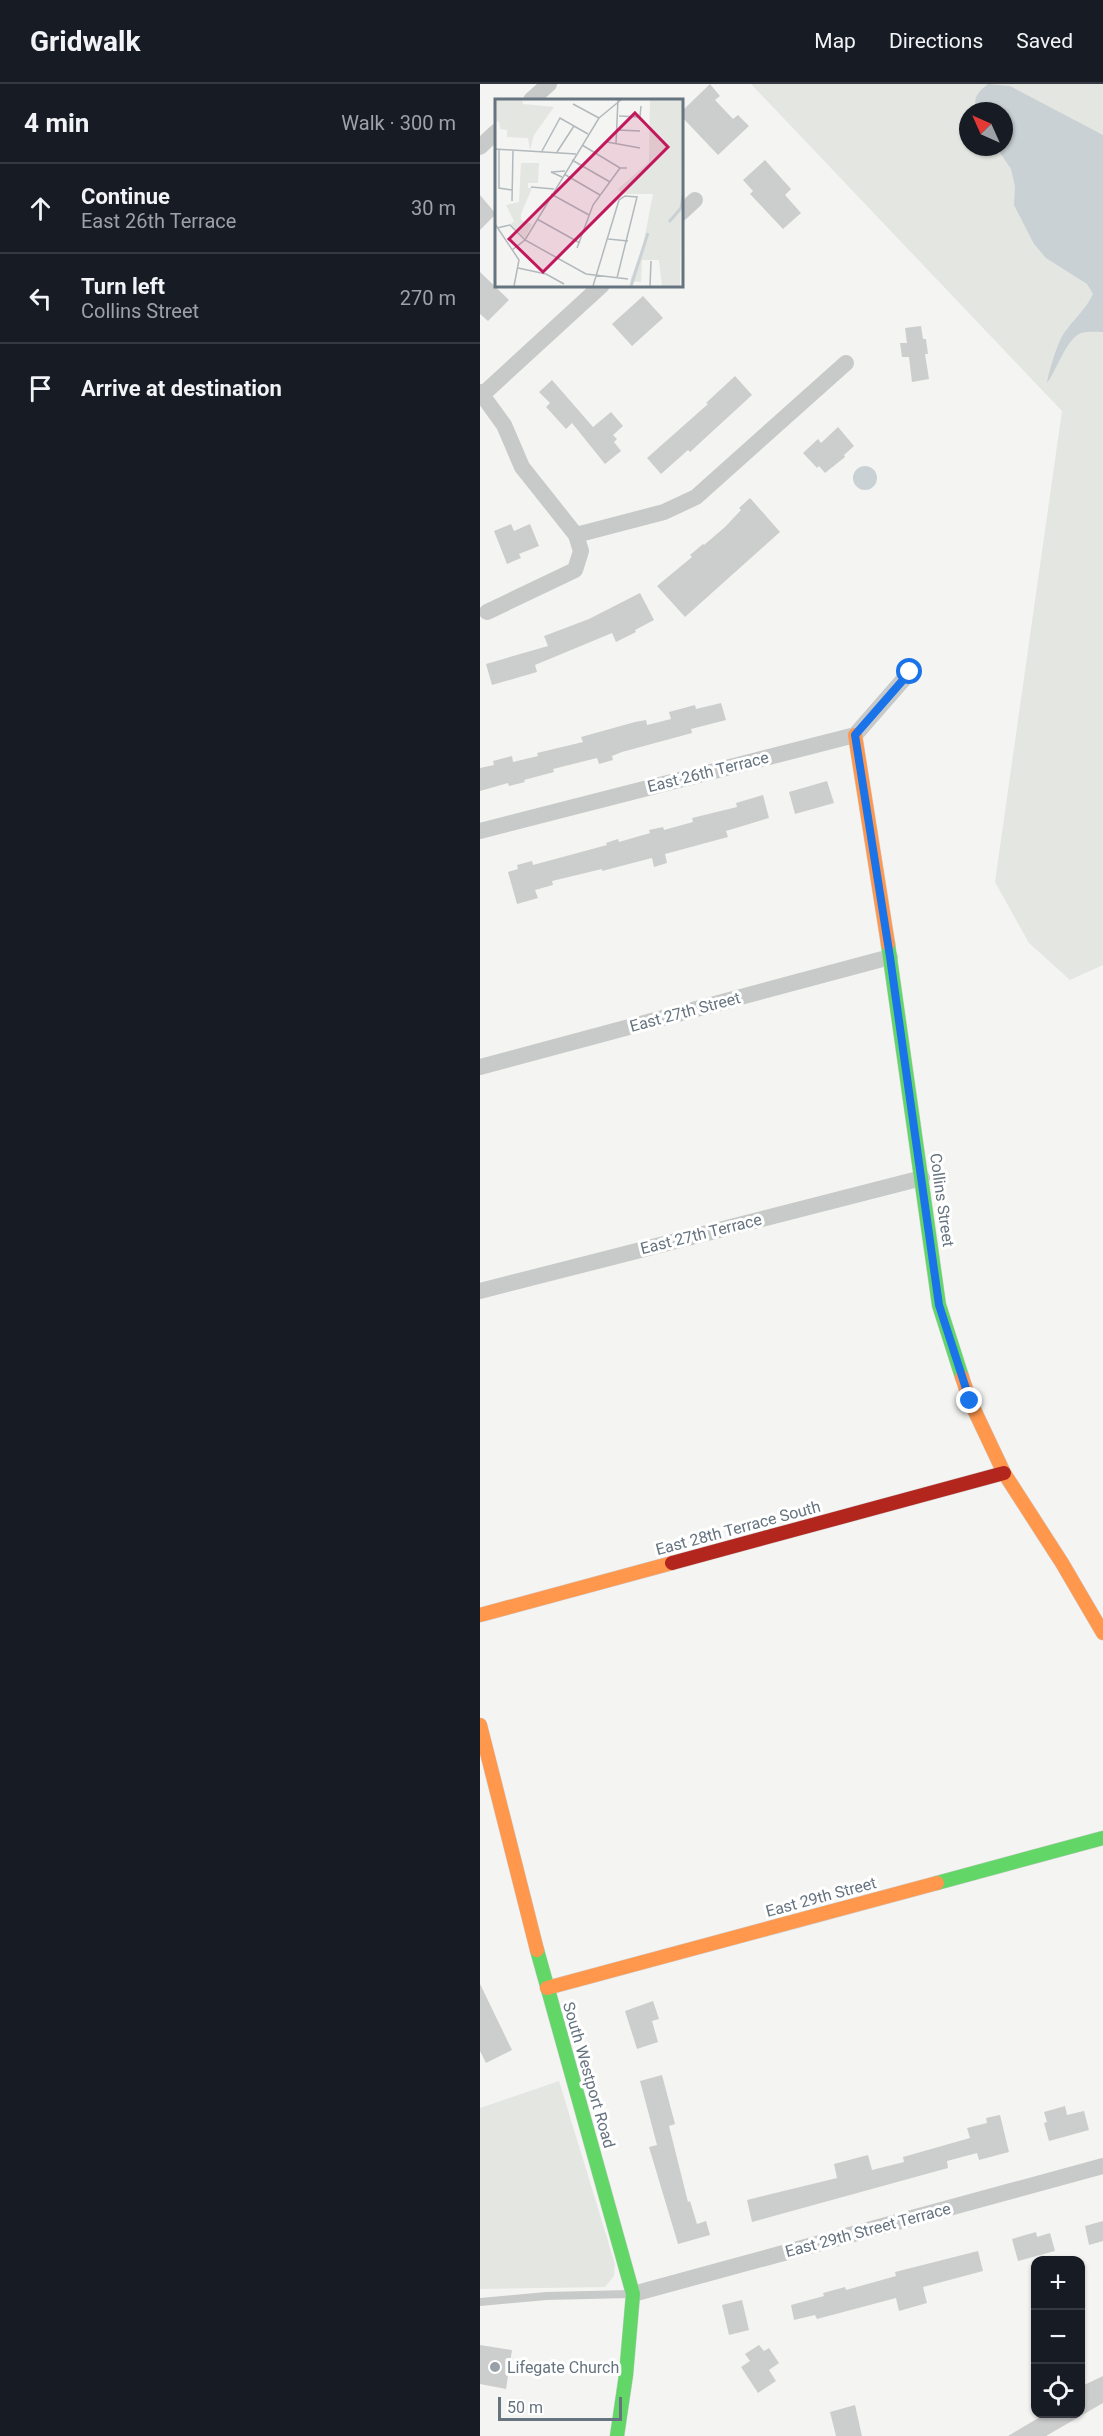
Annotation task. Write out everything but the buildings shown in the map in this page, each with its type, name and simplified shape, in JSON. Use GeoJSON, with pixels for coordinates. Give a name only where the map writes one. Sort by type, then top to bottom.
{"type":"FeatureCollection","features":[{"type":"Feature","properties":{"kind":"street"},"geometry":{"type":"LineString","coordinates":[[532,99],[549,84]]}},
{"type":"Feature","properties":{"kind":"street"},"geometry":{"type":"LineString","coordinates":[[480,147],[495,133]]}},
{"type":"Feature","properties":{"kind":"street"},"geometry":{"type":"LineString","coordinates":[[682,212],[695,200]]}},
{"type":"Feature","properties":{"kind":"street"},"geometry":{"type":"LineString","coordinates":[[487,612],[575,570],[581,551],[576,535],[522,467],[504,425],[481,393],[601,286]]}},
{"type":"Feature","properties":{"kind":"street"},"geometry":{"type":"LineString","coordinates":[[576,535],[664,512],[696,497],[846,363]]}},
{"type":"Feature","properties":{"kind":"street"},"geometry":{"type":"LineString","coordinates":[[855,735],[910,672]]}},
{"type":"Feature","properties":{"kind":"street","name":"East 26th Terrace"},"geometry":{"type":"LineString","coordinates":[[480,831],[855,735]]}},
{"type":"Feature","properties":{"kind":"street","name":"Collins Street"},"geometry":{"type":"LineString","coordinates":[[855,735],[890,957],[939,1305],[970,1401],[1004,1473],[1062,1563],[1103,1633]]}},
{"type":"Feature","properties":{"kind":"street","name":"East 27th Street"},"geometry":{"type":"LineString","coordinates":[[480,1067],[890,957]]}},
{"type":"Feature","properties":{"kind":"street","name":"East 27th Terrace"},"geometry":{"type":"LineString","coordinates":[[480,1291],[922,1178]]}},
{"type":"Feature","properties":{"kind":"street","name":"East 28th Terrace South"},"geometry":{"type":"LineString","coordinates":[[480,1615],[1004,1473]]}},
{"type":"Feature","properties":{"kind":"street","name":"South Westport Road"},"geometry":{"type":"LineString","coordinates":[[480,1725],[547,1988],[633,2294],[626,2374],[616,2433]]}},
{"type":"Feature","properties":{"kind":"street","name":"East 29th Street"},"geometry":{"type":"LineString","coordinates":[[547,1988],[1103,1838]]}},
{"type":"Feature","properties":{"kind":"street","name":"East 29th Street Terrace"},"geometry":{"type":"LineString","coordinates":[[633,2294],[1103,2166]]}},
{"type":"Feature","properties":{"kind":"lane"},"geometry":{"type":"LineString","coordinates":[[480,2302],[546,2296],[633,2294]]}},
{"type":"Feature","properties":{"kind":"shaded area"},"geometry":{"type":"Polygon","coordinates":[[[751,84],[1103,84],[1103,965],[1070,980],[1029,943],[995,882],[1062,411],[751,84]]]}},
{"type":"Feature","properties":{"kind":"shaded area"},"geometry":{"type":"Polygon","coordinates":[[[988,84],[1010,86],[1103,135],[1103,332],[1084,332],[1074,338],[1047,383],[1061,338],[1093,294],[1087,284],[1046,258],[1034,244],[1014,205],[1015,186],[1011,169],[1002,156],[1013,156],[1013,102],[975,102],[981,90],[988,84]]]}},
{"type":"Feature","properties":{"kind":"shaded area"},"geometry":{"type":"Polygon","coordinates":[[[865,466],[874,469],[877,478],[874,487],[865,490],[856,487],[853,478],[856,469],[865,466]]]}},
{"type":"Feature","properties":{"kind":"shaded area"},"geometry":{"type":"Polygon","coordinates":[[[559,2081],[615,2264],[614,2276],[605,2287],[480,2289],[480,2108],[559,2081]]]}},
{"type":"Feature","properties":{"kind":"traffic: fast"},"geometry":{"type":"LineString","coordinates":[[888,944],[939,1305],[962,1377]]}},
{"type":"Feature","properties":{"kind":"traffic: fast"},"geometry":{"type":"LineString","coordinates":[[937,1883],[1103,1838]]}},
{"type":"Feature","properties":{"kind":"traffic: fast"},"geometry":{"type":"LineString","coordinates":[[537,1950],[633,2294],[626,2375],[617,2436]]}},
{"type":"Feature","properties":{"kind":"traffic: slow"},"geometry":{"type":"LineString","coordinates":[[855,735],[888,944]]}},
{"type":"Feature","properties":{"kind":"traffic: slow"},"geometry":{"type":"LineString","coordinates":[[962,1377],[970,1401],[1004,1473],[1062,1563],[1103,1633]]}},
{"type":"Feature","properties":{"kind":"traffic: slow"},"geometry":{"type":"LineString","coordinates":[[480,1615],[672,1563]]}},
{"type":"Feature","properties":{"kind":"traffic: slow"},"geometry":{"type":"LineString","coordinates":[[480,1725],[537,1950]]}},
{"type":"Feature","properties":{"kind":"traffic: slow"},"geometry":{"type":"LineString","coordinates":[[547,1988],[937,1883]]}},
{"type":"Feature","properties":{"kind":"traffic: jam"},"geometry":{"type":"LineString","coordinates":[[672,1563],[1004,1473]]}},
{"type":"Feature","properties":{"kind":"place","name":"Lifegate Church"},"geometry":{"type":"Point","coordinates":[495,2367]}},
{"type":"Feature","properties":{"kind":"route"},"geometry":{"type":"LineString","coordinates":[[910,672],[855,735],[890,957],[939,1305],[970,1401]]}}]}
